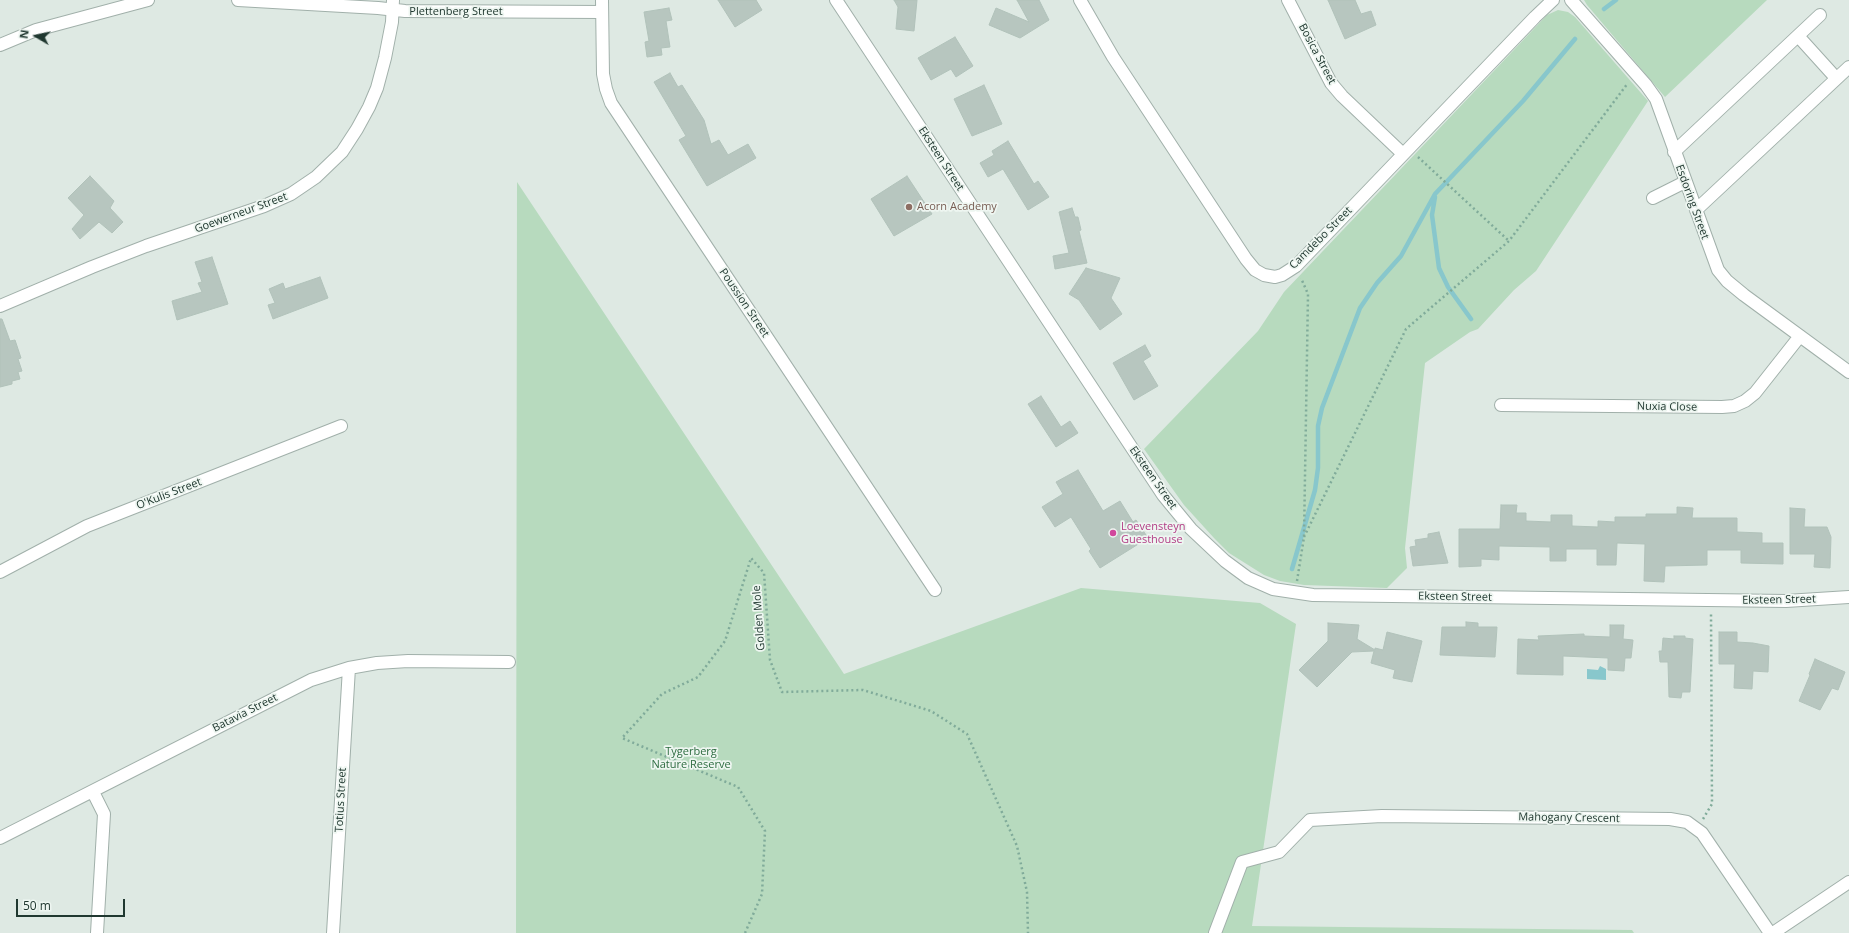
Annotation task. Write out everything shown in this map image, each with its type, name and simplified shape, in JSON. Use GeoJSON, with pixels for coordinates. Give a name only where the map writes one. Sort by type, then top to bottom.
{"type":"FeatureCollection","features":[{"type":"Feature","properties":{"kind":"street"},"geometry":{"type":"LineString","coordinates":[[0,45],[36,30],[148,0]]}},
{"type":"Feature","properties":{"kind":"street","name":"Plettenberg Street"},"geometry":{"type":"LineString","coordinates":[[238,0],[392,5],[405,11],[602,12]]}},
{"type":"Feature","properties":{"kind":"street","name":"Poussion Street"},"geometry":{"type":"LineString","coordinates":[[602,0],[603,74],[606,89],[615,109],[935,590]]}},
{"type":"Feature","properties":{"kind":"street","name":"Eksteen Street"},"geometry":{"type":"LineString","coordinates":[[836,0],[1163,495],[1191,529],[1225,561],[1248,578],[1273,589],[1313,595],[1786,601],[1849,597]]}},
{"type":"Feature","properties":{"kind":"street","name":"Camdebo Street"},"geometry":{"type":"LineString","coordinates":[[1080,0],[1113,57],[1207,201],[1255,270],[1264,275],[1275,276],[1282,275],[1296,266],[1553,0]]}},
{"type":"Feature","properties":{"kind":"street","name":"Bosica Street"},"geometry":{"type":"LineString","coordinates":[[1288,0],[1331,83],[1342,96],[1406,151]]}},
{"type":"Feature","properties":{"kind":"street","name":"Esdoring Street"},"geometry":{"type":"LineString","coordinates":[[1571,0],[1656,99],[1712,255],[1722,275],[1744,295],[1849,372]]}},
{"type":"Feature","properties":{"kind":"street","name":"Goewerneur Street"},"geometry":{"type":"LineString","coordinates":[[0,306],[126,254],[264,206],[292,194],[316,177],[342,152],[358,129],[369,107],[377,88],[385,58],[392,22],[392,5]]}},
{"type":"Feature","properties":{"kind":"street"},"geometry":{"type":"LineString","coordinates":[[1674,152],[1820,15]]}},
{"type":"Feature","properties":{"kind":"street"},"geometry":{"type":"LineString","coordinates":[[1798,36],[1836,78]]}},
{"type":"Feature","properties":{"kind":"street"},"geometry":{"type":"LineString","coordinates":[[1696,210],[1849,67]]}},
{"type":"Feature","properties":{"kind":"street"},"geometry":{"type":"LineString","coordinates":[[1653,198],[1685,182]]}},
{"type":"Feature","properties":{"kind":"street","name":"Nuxia Close"},"geometry":{"type":"LineString","coordinates":[[1501,405],[1734,406],[1745,401],[1755,393],[1800,336]]}},
{"type":"Feature","properties":{"kind":"street","name":"O'Kulis Street"},"geometry":{"type":"LineString","coordinates":[[0,572],[87,526],[341,426]]}},
{"type":"Feature","properties":{"kind":"street","name":"Batavia Street"},"geometry":{"type":"LineString","coordinates":[[0,838],[311,680],[349,668],[377,663],[408,661],[509,662]]}},
{"type":"Feature","properties":{"kind":"street","name":"Totius Street"},"geometry":{"type":"LineString","coordinates":[[333,933],[349,668]]}},
{"type":"Feature","properties":{"kind":"street"},"geometry":{"type":"LineString","coordinates":[[93,792],[104,814],[97,933]]}},
{"type":"Feature","properties":{"kind":"street","name":"Mahogany Crescent"},"geometry":{"type":"LineString","coordinates":[[1215,933],[1242,862],[1279,852],[1310,820],[1382,816],[1670,819],[1687,822],[1697,828],[1707,839],[1772,933]]}},
{"type":"Feature","properties":{"kind":"street"},"geometry":{"type":"LineString","coordinates":[[1772,933],[1849,882]]}},
{"type":"Feature","properties":{"kind":"path"},"geometry":{"type":"LineString","coordinates":[[1304,537],[1406,329],[1509,241],[1635,73]]}},
{"type":"Feature","properties":{"kind":"path"},"geometry":{"type":"LineString","coordinates":[[1406,151],[1509,241]]}},
{"type":"Feature","properties":{"kind":"path"},"geometry":{"type":"LineString","coordinates":[[1295,593],[1304,537],[1308,294],[1296,266]]}},
{"type":"Feature","properties":{"kind":"path","name":"Golden Mole"},"geometry":{"type":"LineString","coordinates":[[745,933],[762,894],[765,831],[738,787],[622,738],[662,694],[698,677],[725,641],[752,558],[764,573],[770,660],[782,692],[863,690],[931,710],[967,734],[1017,846],[1027,892],[1028,933]]}},
{"type":"Feature","properties":{"kind":"path"},"geometry":{"type":"LineString","coordinates":[[1697,828],[1712,804],[1711,600]]}},
{"type":"Feature","properties":{"kind":"green space"},"geometry":{"type":"Polygon","coordinates":[[[1584,0],[1767,0],[1665,97],[1584,0]]]}},
{"type":"Feature","properties":{"kind":"green space"},"geometry":{"type":"Polygon","coordinates":[[[1558,10],[1568,12],[1575,17],[1648,101],[1536,271],[1514,290],[1478,329],[1470,332],[1425,363],[1405,548],[1407,568],[1387,588],[1304,585],[1280,581],[1264,575],[1229,553],[1214,538],[1184,505],[1144,449],[1258,331],[1284,292],[1547,15],[1558,10]]]}},
{"type":"Feature","properties":{"kind":"green space","name":"Tygerberg Nature Reserve"},"geometry":{"type":"Polygon","coordinates":[[[517,182],[844,674],[1081,588],[1260,603],[1296,624],[1252,926],[1632,930],[1634,933],[516,933],[517,182]]]}},
{"type":"Feature","properties":{"kind":"water"},"geometry":{"type":"Polygon","coordinates":[[[1600,666],[1606,669],[1606,680],[1587,679],[1587,669],[1598,670],[1600,666]]]}},
{"type":"Feature","properties":{"kind":"building"},"geometry":{"type":"Polygon","coordinates":[[[718,0],[756,0],[762,10],[735,27],[718,0]]]}},
{"type":"Feature","properties":{"kind":"building"},"geometry":{"type":"Polygon","coordinates":[[[894,0],[917,0],[914,31],[896,29],[898,7],[894,0]]]}},
{"type":"Feature","properties":{"kind":"building"},"geometry":{"type":"Polygon","coordinates":[[[1017,0],[1039,0],[1049,20],[1020,38],[989,25],[996,8],[1029,22],[1017,0]]]}},
{"type":"Feature","properties":{"kind":"building"},"geometry":{"type":"Polygon","coordinates":[[[1328,0],[1355,0],[1361,14],[1371,11],[1376,25],[1345,39],[1328,0]]]}},
{"type":"Feature","properties":{"kind":"building"},"geometry":{"type":"Polygon","coordinates":[[[669,8],[672,20],[666,21],[670,47],[661,48],[662,55],[647,57],[645,42],[649,41],[644,12],[669,8]]]}},
{"type":"Feature","properties":{"kind":"building"},"geometry":{"type":"Polygon","coordinates":[[[955,37],[973,66],[956,77],[951,69],[931,80],[918,58],[955,37]]]}},
{"type":"Feature","properties":{"kind":"building"},"geometry":{"type":"Polygon","coordinates":[[[670,73],[678,87],[682,85],[704,120],[711,144],[719,140],[728,155],[748,144],[756,158],[707,186],[679,140],[686,136],[654,82],[670,73]]]}},
{"type":"Feature","properties":{"kind":"building"},"geometry":{"type":"Polygon","coordinates":[[[984,85],[1002,124],[972,136],[954,99],[984,85]]]}},
{"type":"Feature","properties":{"kind":"building"},"geometry":{"type":"Polygon","coordinates":[[[1008,141],[1034,184],[1038,181],[1049,197],[1028,210],[1003,169],[988,177],[980,163],[994,155],[992,151],[1008,141]]]}},
{"type":"Feature","properties":{"kind":"building"},"geometry":{"type":"Polygon","coordinates":[[[90,176],[114,201],[110,208],[123,222],[112,233],[99,222],[80,239],[72,229],[84,215],[68,198],[90,176]]]}},
{"type":"Feature","properties":{"kind":"building","name":"Acorn Academy"},"geometry":{"type":"Polygon","coordinates":[[[907,176],[932,214],[894,236],[871,199],[907,176]]]}},
{"type":"Feature","properties":{"kind":"building"},"geometry":{"type":"Polygon","coordinates":[[[1072,208],[1075,217],[1078,217],[1081,230],[1079,231],[1087,263],[1055,269],[1053,256],[1069,253],[1059,212],[1072,208]]]}},
{"type":"Feature","properties":{"kind":"building"},"geometry":{"type":"Polygon","coordinates":[[[212,257],[228,304],[177,320],[172,301],[202,292],[198,283],[202,282],[195,262],[212,257]]]}},
{"type":"Feature","properties":{"kind":"building"},"geometry":{"type":"Polygon","coordinates":[[[1086,268],[1120,278],[1111,298],[1122,314],[1100,330],[1079,300],[1069,294],[1086,268]]]}},
{"type":"Feature","properties":{"kind":"building"},"geometry":{"type":"Polygon","coordinates":[[[320,277],[328,298],[273,319],[268,305],[275,303],[269,289],[283,283],[285,289],[320,277]]]}},
{"type":"Feature","properties":{"kind":"building"},"geometry":{"type":"Polygon","coordinates":[[[0,319],[2,319],[10,341],[15,340],[21,358],[18,359],[22,371],[18,372],[20,379],[12,381],[12,384],[0,387],[0,319]]]}},
{"type":"Feature","properties":{"kind":"building"},"geometry":{"type":"Polygon","coordinates":[[[1145,345],[1151,356],[1143,361],[1158,386],[1134,400],[1113,363],[1145,345]]]}},
{"type":"Feature","properties":{"kind":"building"},"geometry":{"type":"Polygon","coordinates":[[[1041,396],[1061,427],[1070,421],[1078,433],[1056,447],[1028,404],[1041,396]]]}},
{"type":"Feature","properties":{"kind":"building"},"geometry":{"type":"Polygon","coordinates":[[[1078,470],[1103,511],[1120,501],[1133,522],[1136,520],[1148,538],[1100,568],[1089,551],[1091,549],[1071,517],[1055,527],[1042,507],[1063,494],[1056,482],[1078,470]]]}},
{"type":"Feature","properties":{"kind":"building"},"geometry":{"type":"Polygon","coordinates":[[[1501,505],[1517,505],[1516,513],[1526,513],[1526,521],[1551,522],[1551,515],[1572,515],[1572,526],[1598,527],[1598,521],[1615,522],[1615,517],[1646,517],[1646,514],[1677,514],[1677,507],[1693,508],[1692,518],[1737,518],[1737,532],[1762,533],[1762,543],[1783,543],[1783,564],[1741,563],[1741,550],[1707,550],[1707,565],[1665,566],[1664,582],[1644,581],[1645,544],[1617,543],[1616,565],[1597,565],[1597,549],[1566,549],[1566,561],[1550,561],[1550,547],[1499,546],[1499,560],[1481,559],[1481,566],[1459,567],[1459,529],[1500,529],[1501,505]]]}},
{"type":"Feature","properties":{"kind":"building"},"geometry":{"type":"Polygon","coordinates":[[[1790,508],[1805,509],[1804,527],[1827,527],[1831,537],[1830,568],[1814,567],[1815,554],[1790,554],[1790,508]]]}},
{"type":"Feature","properties":{"kind":"building"},"geometry":{"type":"Polygon","coordinates":[[[1439,532],[1448,563],[1413,566],[1410,547],[1416,546],[1415,540],[1428,538],[1428,534],[1439,532]]]}},
{"type":"Feature","properties":{"kind":"building"},"geometry":{"type":"Polygon","coordinates":[[[1466,622],[1478,623],[1478,627],[1497,627],[1495,657],[1440,655],[1442,627],[1466,627],[1466,622]]]}},
{"type":"Feature","properties":{"kind":"building"},"geometry":{"type":"Polygon","coordinates":[[[1328,623],[1359,625],[1357,639],[1375,650],[1375,648],[1383,650],[1387,632],[1422,641],[1412,682],[1393,678],[1395,670],[1371,663],[1374,651],[1352,652],[1317,687],[1299,670],[1328,641],[1328,623]]]}},
{"type":"Feature","properties":{"kind":"building"},"geometry":{"type":"Polygon","coordinates":[[[1610,625],[1624,625],[1623,639],[1633,640],[1631,658],[1625,658],[1624,671],[1608,670],[1608,658],[1563,656],[1563,675],[1517,674],[1518,639],[1539,640],[1538,636],[1584,634],[1584,636],[1610,637],[1610,625]]]}},
{"type":"Feature","properties":{"kind":"building"},"geometry":{"type":"Polygon","coordinates":[[[1719,632],[1737,632],[1737,642],[1769,646],[1768,672],[1753,671],[1752,689],[1734,688],[1735,664],[1719,664],[1719,632]]]}},
{"type":"Feature","properties":{"kind":"building"},"geometry":{"type":"Polygon","coordinates":[[[1674,636],[1685,636],[1685,638],[1693,639],[1690,692],[1682,692],[1681,698],[1669,697],[1668,662],[1660,662],[1659,651],[1662,651],[1663,638],[1674,639],[1674,636]]]}},
{"type":"Feature","properties":{"kind":"building"},"geometry":{"type":"Polygon","coordinates":[[[1815,659],[1845,672],[1838,690],[1832,688],[1820,710],[1799,701],[1815,659]]]}},
{"type":"Feature","properties":{"kind":"waterway"},"geometry":{"type":"LineString","coordinates":[[1604,9],[1616,0]]}},
{"type":"Feature","properties":{"kind":"waterway"},"geometry":{"type":"LineString","coordinates":[[1292,569],[1315,490],[1318,468],[1318,426],[1322,408],[1360,308],[1377,283],[1401,256],[1435,194],[1523,101],[1575,39]]}},
{"type":"Feature","properties":{"kind":"waterway"},"geometry":{"type":"LineString","coordinates":[[1435,197],[1432,215],[1439,268],[1448,287],[1471,319]]}},
{"type":"Feature","properties":{"kind":"place","name":"Acorn Academy"},"geometry":{"type":"Point","coordinates":[909,207]}},
{"type":"Feature","properties":{"kind":"place","name":"Loevensteyn Guesthouse"},"geometry":{"type":"Point","coordinates":[1113,533]}}]}
